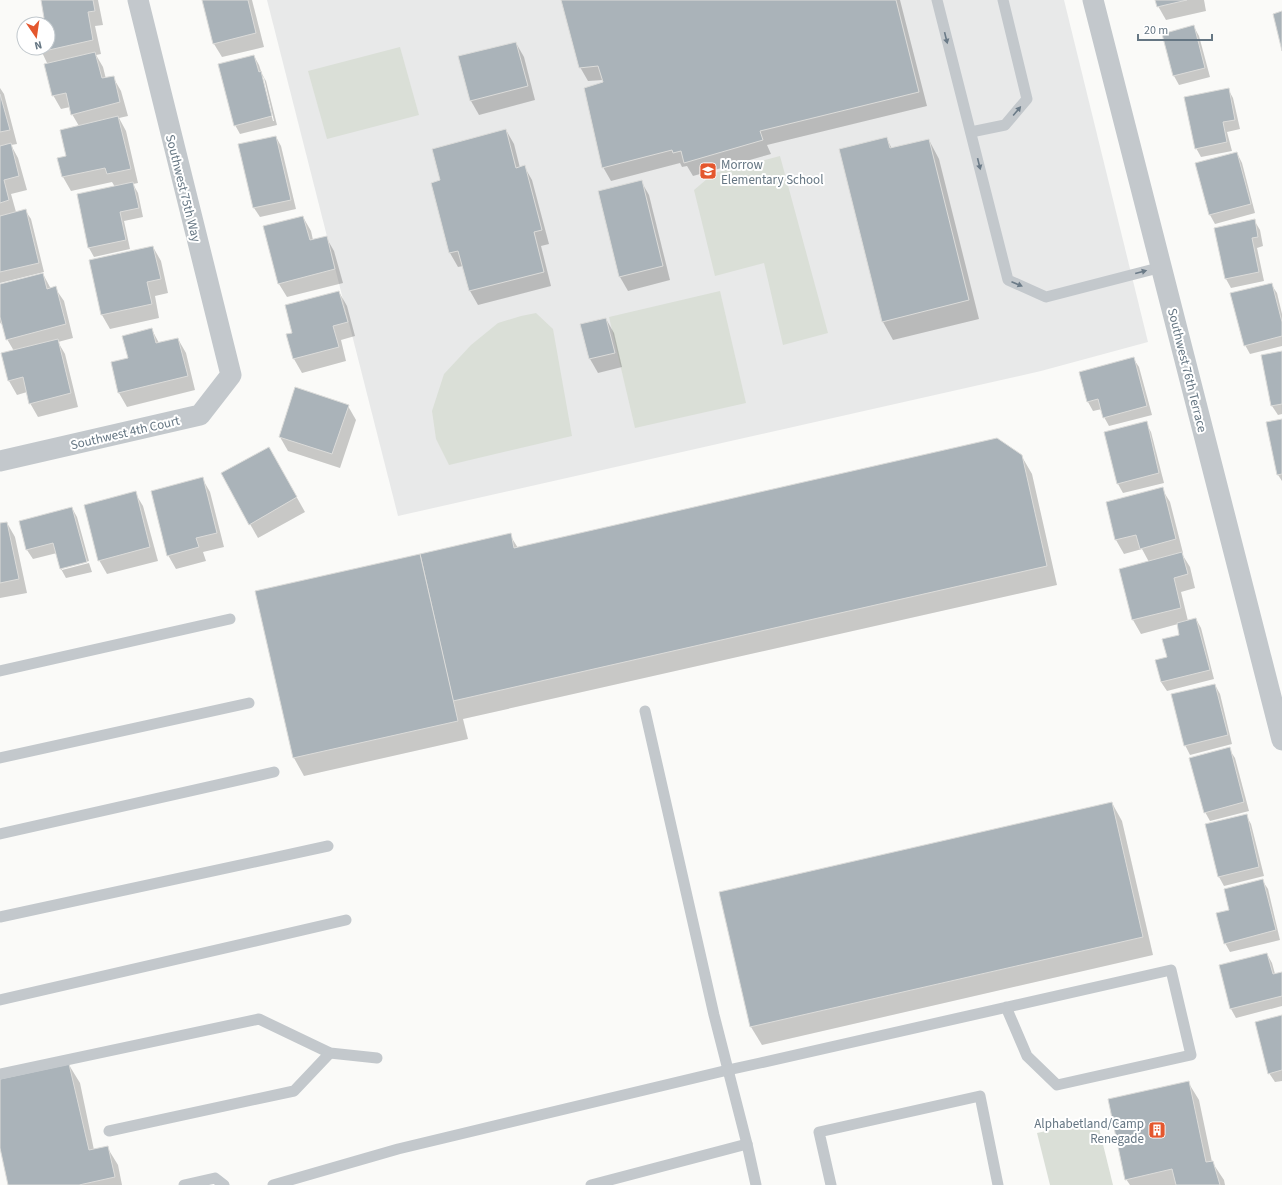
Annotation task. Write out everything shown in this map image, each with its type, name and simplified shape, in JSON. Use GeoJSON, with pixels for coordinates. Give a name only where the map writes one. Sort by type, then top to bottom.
{"type":"FeatureCollection","features":[{"type":"Feature","properties":{"kind":"street","name":"Southwest 75th Way"},"geometry":{"type":"LineString","coordinates":[[138,0],[231,375]]}},
{"type":"Feature","properties":{"kind":"street","name":"Southwest 76th Terrace"},"geometry":{"type":"LineString","coordinates":[[1093,0],[1282,740]]}},
{"type":"Feature","properties":{"kind":"street","name":"Southwest 4th Court"},"geometry":{"type":"LineString","coordinates":[[0,461],[200,415],[231,375]]}},
{"type":"Feature","properties":{"kind":"lane"},"geometry":{"type":"LineString","coordinates":[[937,0],[1008,280],[1046,297],[1162,267]]}},
{"type":"Feature","properties":{"kind":"lane"},"geometry":{"type":"LineString","coordinates":[[971,132],[1005,125],[1027,99],[1003,0]]}},
{"type":"Feature","properties":{"kind":"lane"},"geometry":{"type":"LineString","coordinates":[[0,671],[230,619]]}},
{"type":"Feature","properties":{"kind":"lane"},"geometry":{"type":"LineString","coordinates":[[0,758],[249,703]]}},
{"type":"Feature","properties":{"kind":"lane"},"geometry":{"type":"LineString","coordinates":[[645,711],[714,1015],[756,1185]]}},
{"type":"Feature","properties":{"kind":"lane"},"geometry":{"type":"LineString","coordinates":[[0,834],[274,772]]}},
{"type":"Feature","properties":{"kind":"lane"},"geometry":{"type":"LineString","coordinates":[[0,917],[328,846]]}},
{"type":"Feature","properties":{"kind":"lane"},"geometry":{"type":"LineString","coordinates":[[0,1000],[346,920]]}},
{"type":"Feature","properties":{"kind":"lane"},"geometry":{"type":"LineString","coordinates":[[273,1185],[398,1150],[728,1070],[1006,1007],[1171,970],[1191,1055],[1057,1085],[1027,1056],[1006,1007]]}},
{"type":"Feature","properties":{"kind":"lane"},"geometry":{"type":"LineString","coordinates":[[0,1074],[259,1018],[330,1053],[377,1058]]}},
{"type":"Feature","properties":{"kind":"lane"},"geometry":{"type":"LineString","coordinates":[[109,1131],[294,1091],[330,1053]]}},
{"type":"Feature","properties":{"kind":"lane"},"geometry":{"type":"LineString","coordinates":[[831,1185],[819,1132],[980,1096],[998,1185]]}},
{"type":"Feature","properties":{"kind":"lane"},"geometry":{"type":"LineString","coordinates":[[591,1185],[747,1144]]}},
{"type":"Feature","properties":{"kind":"lane"},"geometry":{"type":"LineString","coordinates":[[184,1185],[215,1178],[224,1185]]}},
{"type":"Feature","properties":{"kind":"shaded area","name":"Morrow Elementary School"},"geometry":{"type":"Polygon","coordinates":[[[267,0],[1064,0],[1148,342],[1041,371],[398,516],[267,0]]]}},
{"type":"Feature","properties":{"kind":"shaded area"},"geometry":{"type":"Polygon","coordinates":[[[400,47],[419,115],[327,139],[308,71],[400,47]]]}},
{"type":"Feature","properties":{"kind":"shaded area"},"geometry":{"type":"Polygon","coordinates":[[[780,156],[828,333],[783,345],[764,263],[715,276],[694,190],[714,173],[780,156]]]}},
{"type":"Feature","properties":{"kind":"shaded area"},"geometry":{"type":"Polygon","coordinates":[[[720,291],[746,403],[635,428],[609,317],[720,291]]]}},
{"type":"Feature","properties":{"kind":"shaded area"},"geometry":{"type":"Polygon","coordinates":[[[536,313],[553,329],[572,436],[449,465],[436,439],[432,411],[444,374],[471,345],[498,323],[536,313]]]}},
{"type":"Feature","properties":{"kind":"shaded area"},"geometry":{"type":"Polygon","coordinates":[[[1097,1120],[1113,1185],[1050,1185],[1037,1133],[1097,1120]]]}},
{"type":"Feature","properties":{"kind":"building"},"geometry":{"type":"Polygon","coordinates":[[[41,0],[93,0],[95,11],[88,12],[93,40],[56,48],[56,16],[44,16],[41,0]]]}},
{"type":"Feature","properties":{"kind":"building"},"geometry":{"type":"Polygon","coordinates":[[[202,0],[248,0],[256,33],[213,44],[202,0]]]}},
{"type":"Feature","properties":{"kind":"building","name":"Morrow Elementary School"},"geometry":{"type":"Polygon","coordinates":[[[561,0],[896,0],[919,92],[760,131],[763,140],[684,163],[681,151],[673,153],[672,150],[602,168],[584,88],[603,82],[598,66],[579,68],[561,0]]]}},
{"type":"Feature","properties":{"kind":"building"},"geometry":{"type":"Polygon","coordinates":[[[1155,0],[1187,0],[1157,7],[1155,0]]]}},
{"type":"Feature","properties":{"kind":"building"},"geometry":{"type":"Polygon","coordinates":[[[1282,11],[1282,51],[1273,14],[1282,11]]]}},
{"type":"Feature","properties":{"kind":"building"},"geometry":{"type":"Polygon","coordinates":[[[1194,25],[1205,68],[1173,76],[1162,34],[1194,25]]]}},
{"type":"Feature","properties":{"kind":"building"},"geometry":{"type":"Polygon","coordinates":[[[516,42],[528,86],[470,101],[458,56],[516,42]]]}},
{"type":"Feature","properties":{"kind":"building"},"geometry":{"type":"Polygon","coordinates":[[[95,52],[102,78],[114,76],[120,102],[71,115],[66,93],[52,96],[44,64],[95,52]]]}},
{"type":"Feature","properties":{"kind":"building"},"geometry":{"type":"Polygon","coordinates":[[[254,55],[259,72],[261,71],[272,116],[234,126],[218,64],[254,55]]]}},
{"type":"Feature","properties":{"kind":"building"},"geometry":{"type":"Polygon","coordinates":[[[1229,88],[1235,120],[1223,122],[1227,142],[1195,149],[1184,97],[1229,88]]]}},
{"type":"Feature","properties":{"kind":"building"},"geometry":{"type":"Polygon","coordinates":[[[0,94],[10,130],[0,132],[0,94]]]}},
{"type":"Feature","properties":{"kind":"building"},"geometry":{"type":"Polygon","coordinates":[[[118,116],[131,169],[107,174],[105,168],[62,177],[57,158],[66,156],[60,130],[118,116]]]}},
{"type":"Feature","properties":{"kind":"building"},"geometry":{"type":"Polygon","coordinates":[[[506,129],[516,168],[525,165],[542,230],[534,232],[544,272],[469,291],[458,251],[449,253],[431,183],[440,180],[432,149],[506,129]]]}},
{"type":"Feature","properties":{"kind":"building"},"geometry":{"type":"Polygon","coordinates":[[[276,136],[291,200],[253,208],[238,144],[276,136]]]}},
{"type":"Feature","properties":{"kind":"building"},"geometry":{"type":"Polygon","coordinates":[[[887,137],[890,148],[929,139],[969,300],[882,322],[839,149],[887,137]]]}},
{"type":"Feature","properties":{"kind":"building"},"geometry":{"type":"Polygon","coordinates":[[[11,143],[19,176],[4,180],[9,200],[0,203],[0,146],[11,143]]]}},
{"type":"Feature","properties":{"kind":"building"},"geometry":{"type":"Polygon","coordinates":[[[1237,152],[1251,204],[1209,215],[1195,163],[1237,152]]]}},
{"type":"Feature","properties":{"kind":"building"},"geometry":{"type":"Polygon","coordinates":[[[642,180],[663,266],[619,277],[598,191],[642,180]]]}},
{"type":"Feature","properties":{"kind":"building"},"geometry":{"type":"Polygon","coordinates":[[[133,182],[139,208],[120,212],[126,240],[88,248],[77,194],[133,182]]]}},
{"type":"Feature","properties":{"kind":"building"},"geometry":{"type":"Polygon","coordinates":[[[26,209],[39,263],[0,272],[0,216],[26,209]]]}},
{"type":"Feature","properties":{"kind":"building"},"geometry":{"type":"Polygon","coordinates":[[[303,216],[310,240],[327,236],[335,269],[278,284],[263,226],[303,216]]]}},
{"type":"Feature","properties":{"kind":"building"},"geometry":{"type":"Polygon","coordinates":[[[1255,219],[1258,237],[1252,238],[1259,272],[1225,279],[1214,228],[1255,219]]]}},
{"type":"Feature","properties":{"kind":"building"},"geometry":{"type":"Polygon","coordinates":[[[153,246],[161,279],[147,282],[152,304],[101,315],[89,260],[153,246]]]}},
{"type":"Feature","properties":{"kind":"building"},"geometry":{"type":"Polygon","coordinates":[[[43,273],[47,289],[56,286],[66,324],[6,340],[0,317],[0,284],[43,273]]]}},
{"type":"Feature","properties":{"kind":"building"},"geometry":{"type":"Polygon","coordinates":[[[1272,283],[1282,322],[1282,336],[1244,346],[1230,293],[1272,283]]]}},
{"type":"Feature","properties":{"kind":"building"},"geometry":{"type":"Polygon","coordinates":[[[339,291],[348,322],[333,326],[339,347],[293,359],[286,334],[292,333],[285,305],[339,291]]]}},
{"type":"Feature","properties":{"kind":"building"},"geometry":{"type":"Polygon","coordinates":[[[606,318],[615,353],[589,359],[580,324],[606,318]]]}},
{"type":"Feature","properties":{"kind":"building"},"geometry":{"type":"Polygon","coordinates":[[[152,328],[156,343],[178,338],[188,376],[118,393],[111,362],[128,358],[122,336],[152,328]]]}},
{"type":"Feature","properties":{"kind":"building"},"geometry":{"type":"Polygon","coordinates":[[[58,339],[71,393],[29,404],[23,377],[8,381],[1,353],[58,339]]]}},
{"type":"Feature","properties":{"kind":"building"},"geometry":{"type":"Polygon","coordinates":[[[1282,351],[1282,404],[1271,406],[1261,355],[1282,351]]]}},
{"type":"Feature","properties":{"kind":"building"},"geometry":{"type":"Polygon","coordinates":[[[1134,357],[1147,406],[1103,418],[1098,399],[1087,402],[1079,372],[1134,357]]]}},
{"type":"Feature","properties":{"kind":"building"},"geometry":{"type":"Polygon","coordinates":[[[295,387],[349,405],[332,454],[279,437],[295,387]]]}},
{"type":"Feature","properties":{"kind":"building"},"geometry":{"type":"Polygon","coordinates":[[[1282,419],[1282,474],[1277,475],[1266,422],[1282,419]]]}},
{"type":"Feature","properties":{"kind":"building"},"geometry":{"type":"Polygon","coordinates":[[[1147,421],[1159,473],[1117,484],[1104,432],[1147,421]]]}},
{"type":"Feature","properties":{"kind":"building"},"geometry":{"type":"Polygon","coordinates":[[[997,438],[1022,455],[1047,566],[453,701],[420,554],[511,533],[514,548],[997,438]]]}},
{"type":"Feature","properties":{"kind":"building"},"geometry":{"type":"Polygon","coordinates":[[[269,447],[297,497],[249,525],[221,473],[269,447]]]}},
{"type":"Feature","properties":{"kind":"building"},"geometry":{"type":"Polygon","coordinates":[[[203,477],[217,533],[196,538],[199,547],[167,556],[151,491],[203,477]]]}},
{"type":"Feature","properties":{"kind":"building"},"geometry":{"type":"Polygon","coordinates":[[[1163,487],[1176,539],[1140,549],[1136,535],[1115,540],[1106,502],[1163,487]]]}},
{"type":"Feature","properties":{"kind":"building"},"geometry":{"type":"Polygon","coordinates":[[[136,491],[150,547],[98,561],[84,505],[136,491]]]}},
{"type":"Feature","properties":{"kind":"building"},"geometry":{"type":"Polygon","coordinates":[[[72,507],[87,562],[60,569],[53,543],[26,550],[19,521],[72,507]]]}},
{"type":"Feature","properties":{"kind":"building"},"geometry":{"type":"Polygon","coordinates":[[[7,522],[19,579],[0,583],[0,523],[7,522]]]}},
{"type":"Feature","properties":{"kind":"building"},"geometry":{"type":"Polygon","coordinates":[[[1182,552],[1188,574],[1174,578],[1181,608],[1132,620],[1119,569],[1182,552]]]}},
{"type":"Feature","properties":{"kind":"building"},"geometry":{"type":"Polygon","coordinates":[[[420,554],[458,721],[293,758],[255,591],[420,554]]]}},
{"type":"Feature","properties":{"kind":"building"},"geometry":{"type":"Polygon","coordinates":[[[1196,618],[1210,670],[1161,682],[1155,660],[1167,657],[1162,639],[1179,635],[1177,623],[1196,618]]]}},
{"type":"Feature","properties":{"kind":"building"},"geometry":{"type":"Polygon","coordinates":[[[1215,684],[1228,735],[1184,746],[1171,694],[1215,684]]]}},
{"type":"Feature","properties":{"kind":"building"},"geometry":{"type":"Polygon","coordinates":[[[1230,747],[1244,802],[1204,813],[1189,758],[1230,747]]]}},
{"type":"Feature","properties":{"kind":"building"},"geometry":{"type":"Polygon","coordinates":[[[1112,802],[1143,937],[750,1027],[719,892],[1112,802]]]}},
{"type":"Feature","properties":{"kind":"building"},"geometry":{"type":"Polygon","coordinates":[[[1247,814],[1259,867],[1218,877],[1205,824],[1247,814]]]}},
{"type":"Feature","properties":{"kind":"building"},"geometry":{"type":"Polygon","coordinates":[[[1263,879],[1276,930],[1224,944],[1216,913],[1229,910],[1224,889],[1263,879]]]}},
{"type":"Feature","properties":{"kind":"building"},"geometry":{"type":"Polygon","coordinates":[[[1267,953],[1273,974],[1282,972],[1282,996],[1230,1009],[1219,965],[1267,953]]]}},
{"type":"Feature","properties":{"kind":"building"},"geometry":{"type":"Polygon","coordinates":[[[1282,1015],[1282,1070],[1268,1074],[1255,1022],[1282,1015]]]}},
{"type":"Feature","properties":{"kind":"building"},"geometry":{"type":"Polygon","coordinates":[[[69,1064],[89,1150],[108,1146],[115,1177],[79,1185],[8,1185],[0,1148],[0,1079],[69,1064]]]}},
{"type":"Feature","properties":{"kind":"building","name":"Alphabetland/Camp Renegade"},"geometry":{"type":"Polygon","coordinates":[[[1189,1081],[1206,1162],[1213,1161],[1220,1185],[1176,1185],[1172,1169],[1125,1180],[1108,1099],[1189,1081]]]}},
{"type":"Feature","properties":{"kind":"place","name":"Morrow Elementary School"},"geometry":{"type":"Point","coordinates":[708,171]}},
{"type":"Feature","properties":{"kind":"place","name":"Alphabetland/Camp Renegade"},"geometry":{"type":"Point","coordinates":[1157,1130]}}]}
